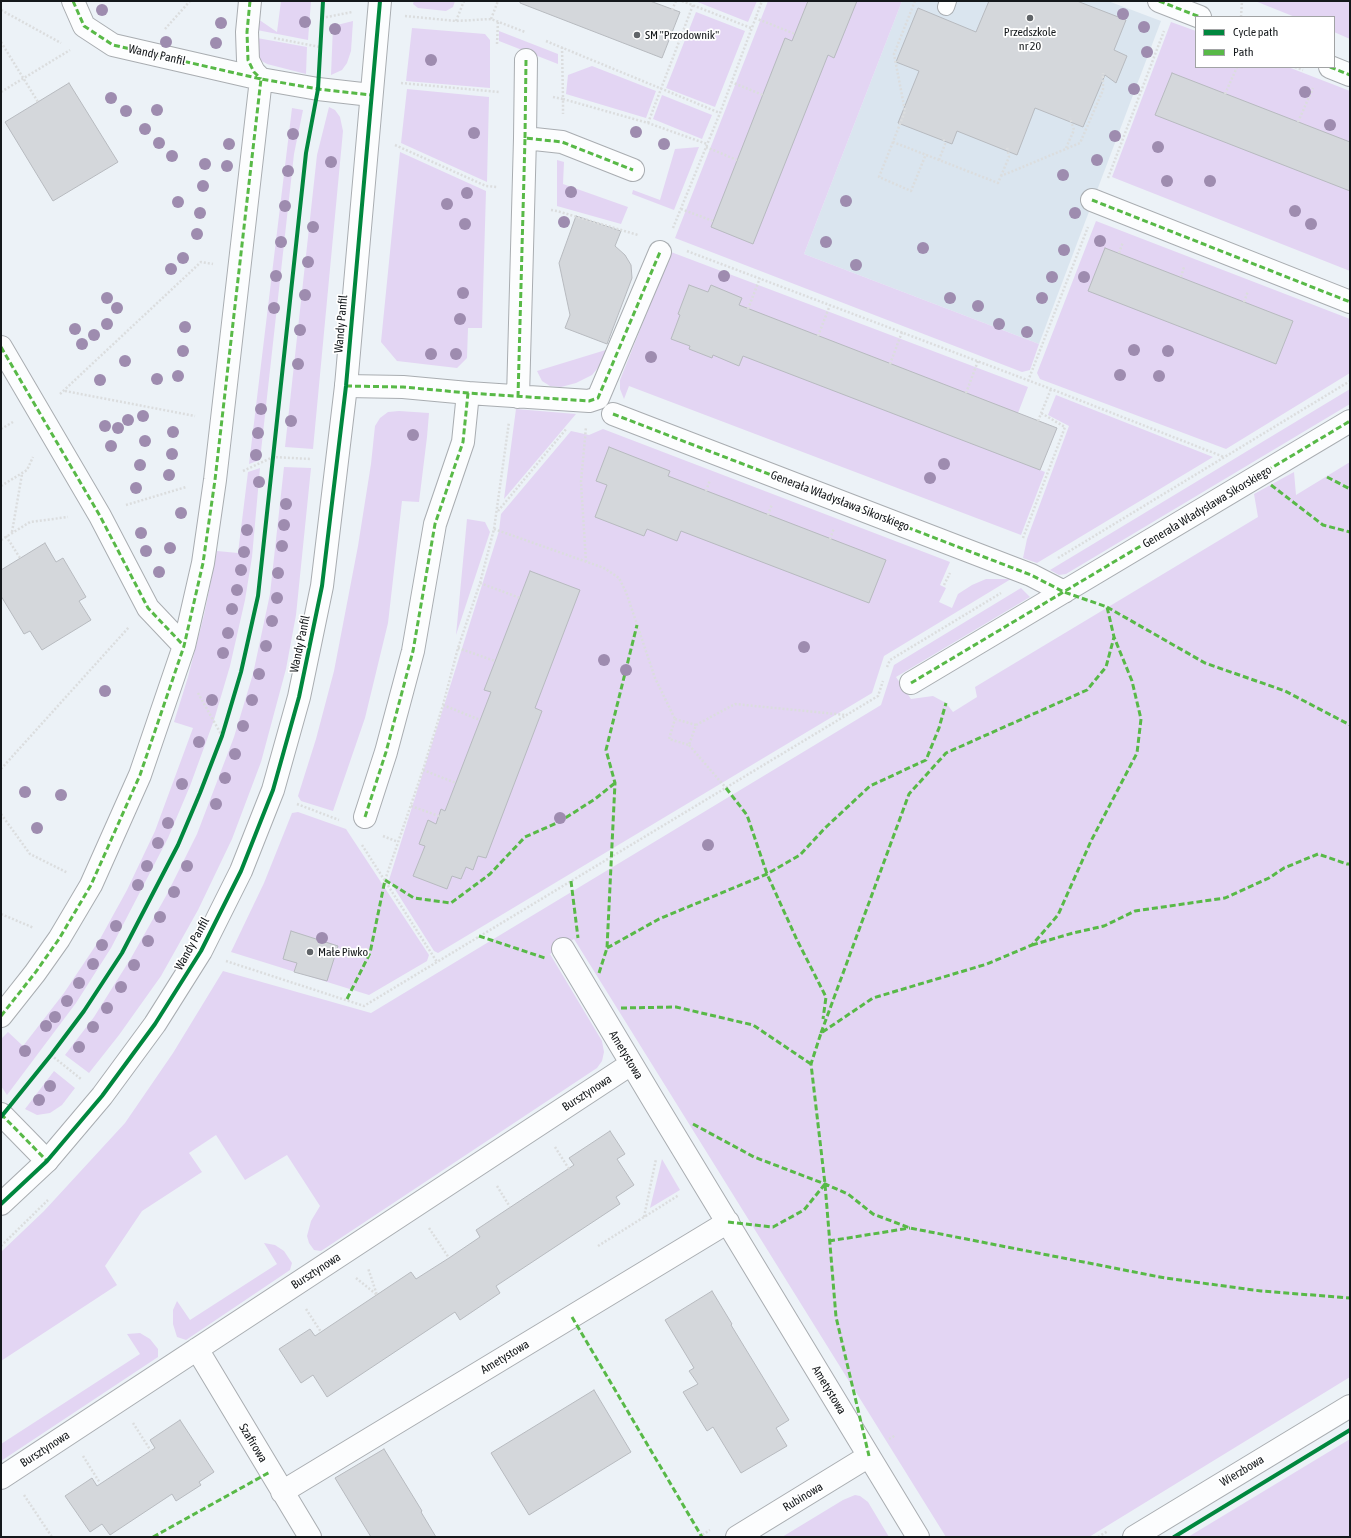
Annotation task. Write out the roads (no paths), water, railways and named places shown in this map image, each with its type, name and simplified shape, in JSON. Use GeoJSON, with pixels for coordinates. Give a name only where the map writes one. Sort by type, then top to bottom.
{"type":"FeatureCollection","features":[{"type":"Feature","properties":{"kind":"street","name":"Wandy Panfil"},"geometry":{"type":"LineString","coordinates":[[73,1],[84,26],[113,45],[262,79],[318,89],[371,95]]}},
{"type":"Feature","properties":{"kind":"street"},"geometry":{"type":"LineString","coordinates":[[1,1016],[36,973],[59,939],[91,884],[140,775],[184,646],[202,564],[215,480],[262,79],[254,72],[248,60],[247,32],[250,1]]}},
{"type":"Feature","properties":{"kind":"street","name":"Wandy Panfil"},"geometry":{"type":"LineString","coordinates":[[1,1204],[47,1161],[102,1096],[155,1024],[201,951],[241,871],[273,790],[299,697],[322,586],[346,386],[380,1]]}},
{"type":"Feature","properties":{"kind":"street"},"geometry":{"type":"LineString","coordinates":[[1159,1],[1197,16]]}},
{"type":"Feature","properties":{"kind":"street"},"geometry":{"type":"LineString","coordinates":[[515,396],[524,208],[526,60]]}},
{"type":"Feature","properties":{"kind":"street"},"geometry":{"type":"LineString","coordinates":[[1332,68],[1350,75]]}},
{"type":"Feature","properties":{"kind":"street"},"geometry":{"type":"LineString","coordinates":[[525,138],[562,142],[634,170]]}},
{"type":"Feature","properties":{"kind":"street"},"geometry":{"type":"LineString","coordinates":[[1092,200],[1350,302]]}},
{"type":"Feature","properties":{"kind":"street"},"geometry":{"type":"LineString","coordinates":[[346,386],[403,387],[589,401],[598,398],[652,245]]}},
{"type":"Feature","properties":{"kind":"street"},"geometry":{"type":"LineString","coordinates":[[1,347],[100,516],[148,608],[184,646]]}},
{"type":"Feature","properties":{"kind":"street"},"geometry":{"type":"LineString","coordinates":[[365,817],[386,752],[413,651],[435,524],[463,442],[468,393]]}},
{"type":"Feature","properties":{"kind":"street","name":"Generała Władysława Sikorskiego"},"geometry":{"type":"LineString","coordinates":[[613,414],[1031,575],[1064,592]]}},
{"type":"Feature","properties":{"kind":"street","name":"Generała Władysława Sikorskiego"},"geometry":{"type":"LineString","coordinates":[[911,683],[1350,421]]}},
{"type":"Feature","properties":{"kind":"street","name":"Ametystowa"},"geometry":{"type":"LineString","coordinates":[[564,949],[918,1537]]}},
{"type":"Feature","properties":{"kind":"street","name":"Bursztynowa"},"geometry":{"type":"LineString","coordinates":[[1,1478],[632,1064]]}},
{"type":"Feature","properties":{"kind":"street"},"geometry":{"type":"LineString","coordinates":[[1,1114],[47,1161]]}},
{"type":"Feature","properties":{"kind":"street","name":"Ametystowa"},"geometry":{"type":"LineString","coordinates":[[282,1492],[728,1222]]}},
{"type":"Feature","properties":{"kind":"street","name":"Szafirowa"},"geometry":{"type":"LineString","coordinates":[[197,1349],[310,1537]]}},
{"type":"Feature","properties":{"kind":"street","name":"Wierzbowa"},"geometry":{"type":"LineString","coordinates":[[1134,1537],[1350,1406]]}},
{"type":"Feature","properties":{"kind":"street","name":"Rubinowa"},"geometry":{"type":"LineString","coordinates":[[736,1537],[869,1456]]}},
{"type":"Feature","properties":{"kind":"place","name":"Przedszkole nr 20"},"geometry":{"type":"Point","coordinates":[1030,18]}},
{"type":"Feature","properties":{"kind":"place","name":"SM \"Przodownik\""},"geometry":{"type":"Point","coordinates":[637,35]}},
{"type":"Feature","properties":{"kind":"place","name":"Małe Piwko"},"geometry":{"type":"Point","coordinates":[310,952]}}]}
